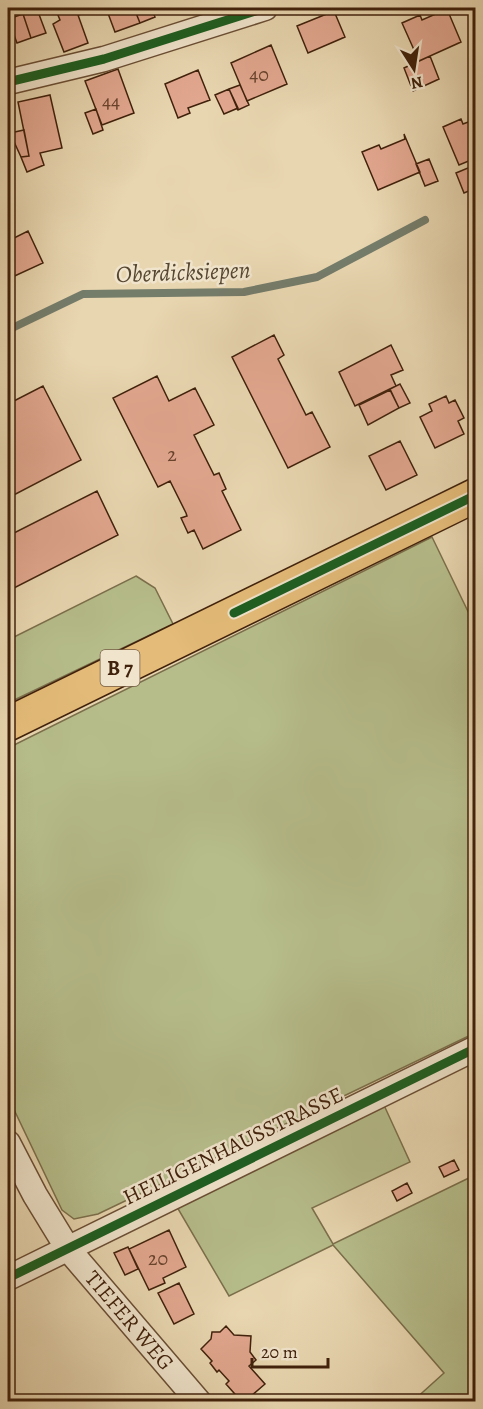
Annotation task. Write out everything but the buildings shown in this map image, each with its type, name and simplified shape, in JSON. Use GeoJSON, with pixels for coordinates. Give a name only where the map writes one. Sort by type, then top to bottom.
{"type":"FeatureCollection","features":[{"type":"Feature","properties":{"kind":"main road","name":"B 7"},"geometry":{"type":"LineString","coordinates":[[8,724],[476,495]]}},
{"type":"Feature","properties":{"kind":"street"},"geometry":{"type":"LineString","coordinates":[[8,82],[104,59],[265,8]]}},
{"type":"Feature","properties":{"kind":"street","name":"HEILIGENHAUSSTRASSE"},"geometry":{"type":"LineString","coordinates":[[8,1278],[476,1048]]}},
{"type":"Feature","properties":{"kind":"street","name":"TIEFER WEG"},"geometry":{"type":"LineString","coordinates":[[8,1143],[35,1195],[68,1249],[199,1401]]}},
{"type":"Feature","properties":{"kind":"green space"},"geometry":{"type":"Polygon","coordinates":[[[432,537],[475,626],[475,1033],[98,1214],[74,1219],[62,1210],[8,1097],[8,748],[432,537]]]}},
{"type":"Feature","properties":{"kind":"green space"},"geometry":{"type":"Polygon","coordinates":[[[136,576],[155,588],[173,624],[8,703],[8,640],[136,576]]]}},
{"type":"Feature","properties":{"kind":"green space"},"geometry":{"type":"Polygon","coordinates":[[[383,1103],[410,1162],[312,1208],[333,1244],[475,1175],[475,1401],[413,1401],[444,1373],[333,1245],[229,1296],[177,1207],[383,1103]]]}},
{"type":"Feature","properties":{"kind":"waterway","name":"Oberdicksiepen"},"geometry":{"type":"LineString","coordinates":[[8,330],[83,294],[244,292],[317,277],[425,220]]}},
{"type":"Feature","properties":{"kind":"cycle path"},"geometry":{"type":"LineString","coordinates":[[8,82],[104,59],[265,8]]}},
{"type":"Feature","properties":{"kind":"cycle path"},"geometry":{"type":"LineString","coordinates":[[234,613],[476,495]]}},
{"type":"Feature","properties":{"kind":"cycle path"},"geometry":{"type":"LineString","coordinates":[[8,1278],[476,1048]]}}]}
